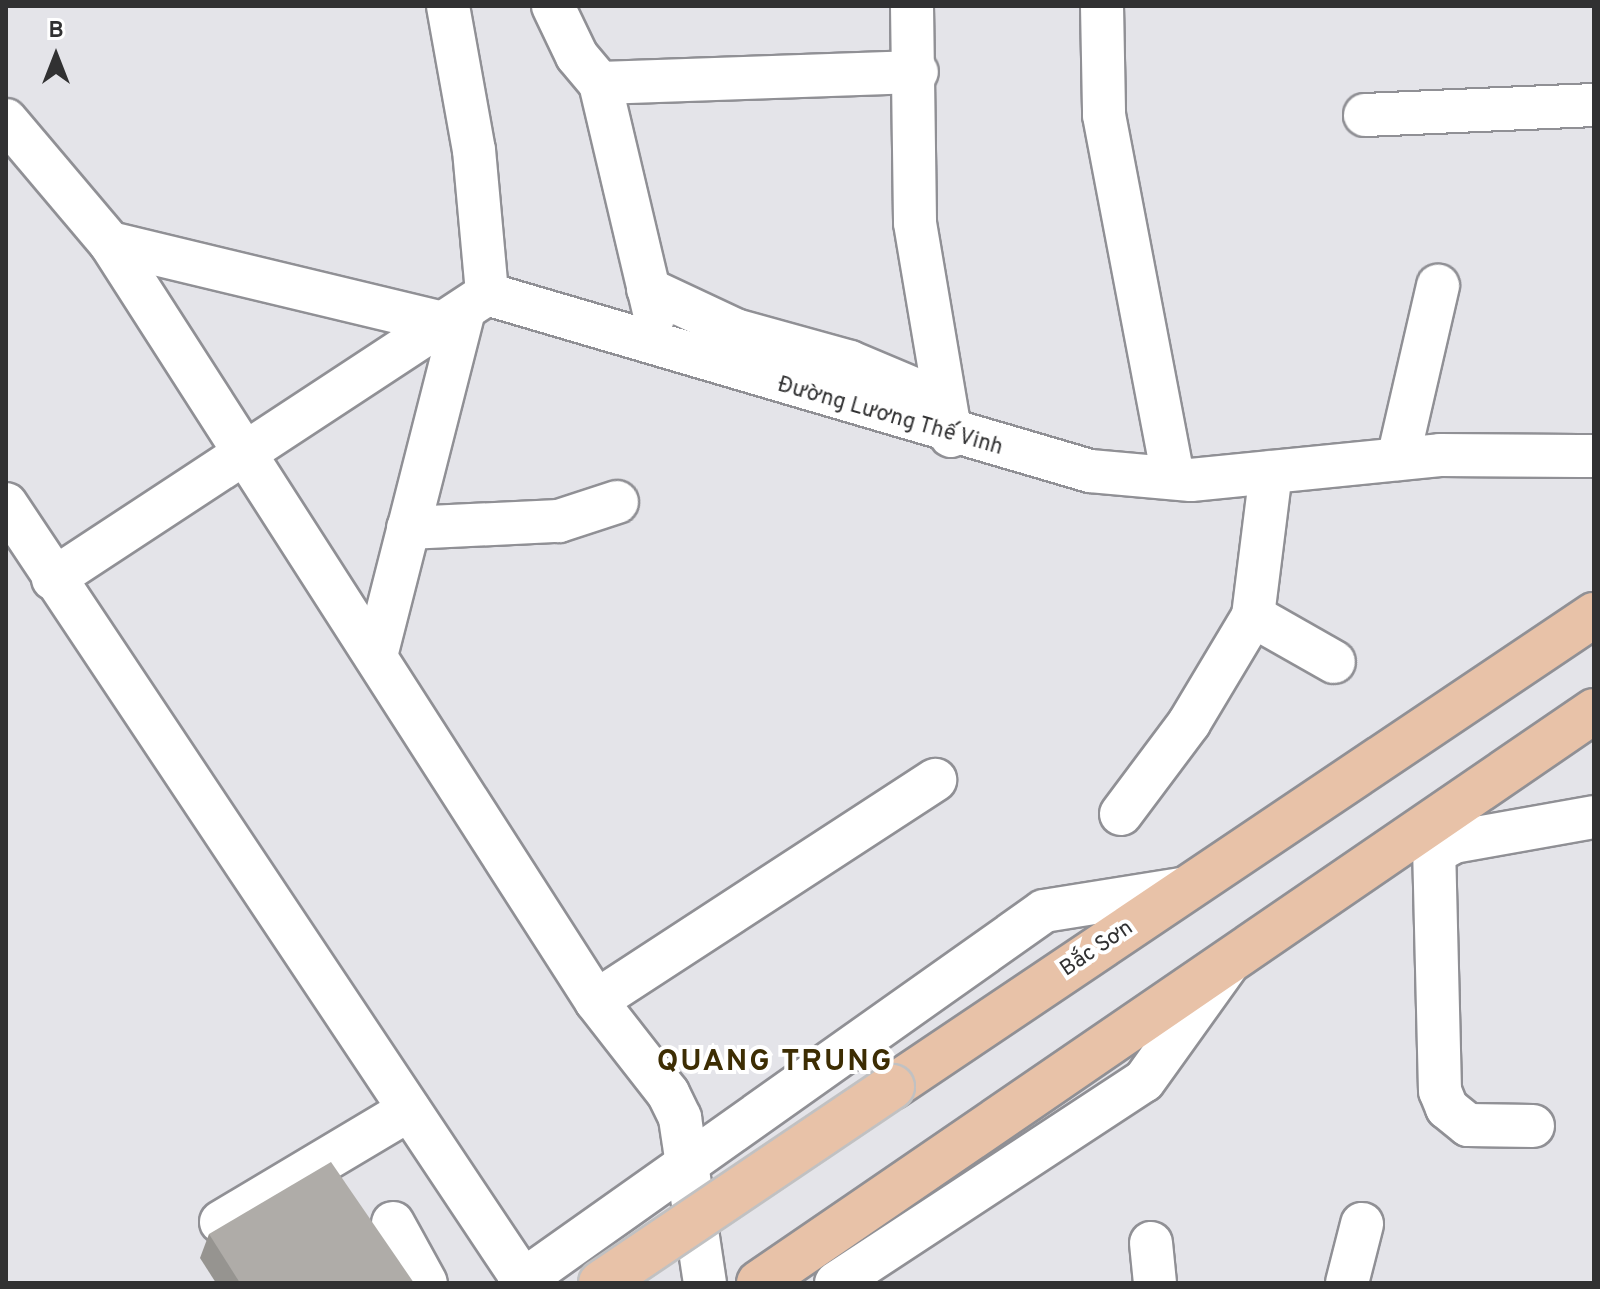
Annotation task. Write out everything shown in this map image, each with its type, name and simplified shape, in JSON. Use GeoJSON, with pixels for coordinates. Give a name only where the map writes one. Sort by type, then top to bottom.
{"type":"FeatureCollection","features":[{"type":"Feature","properties":{"kind":"main road","name":"Bắc Sơn"},"geometry":{"type":"LineString","coordinates":[[601,1283],[1594,615]]}},
{"type":"Feature","properties":{"kind":"main road"},"geometry":{"type":"LineString","coordinates":[[759,1283],[1594,711]]}},
{"type":"Feature","properties":{"kind":"street"},"geometry":{"type":"LineString","coordinates":[[377,652],[465,309],[474,150],[448,6]]}},
{"type":"Feature","properties":{"kind":"street"},"geometry":{"type":"LineString","coordinates":[[553,6],[577,56],[600,83],[663,350]]}},
{"type":"Feature","properties":{"kind":"street"},"geometry":{"type":"LineString","coordinates":[[912,6],[917,72],[915,223],[947,418]]}},
{"type":"Feature","properties":{"kind":"street"},"geometry":{"type":"LineString","coordinates":[[1102,6],[1104,115],[1173,478]]}},
{"type":"Feature","properties":{"kind":"street"},"geometry":{"type":"LineString","coordinates":[[600,83],[917,72]]}},
{"type":"Feature","properties":{"kind":"street"},"geometry":{"type":"LineString","coordinates":[[1365,115],[1594,105]]}},
{"type":"Feature","properties":{"kind":"street"},"geometry":{"type":"LineString","coordinates":[[6,120],[110,243],[377,652],[596,1001],[668,1093],[686,1169],[705,1283]]}},
{"type":"Feature","properties":{"kind":"street","name":"Đường Lương Thế Vinh"},"geometry":{"type":"LineString","coordinates":[[110,243],[465,309],[663,350],[947,418],[1090,471],[1173,478],[1398,459],[1559,450],[1594,456]]}},
{"type":"Feature","properties":{"kind":"street"},"geometry":{"type":"LineString","coordinates":[[1398,459],[1438,286]]}},
{"type":"Feature","properties":{"kind":"street"},"geometry":{"type":"LineString","coordinates":[[648,289],[735,330],[850,362],[947,418]]}},
{"type":"Feature","properties":{"kind":"street"},"geometry":{"type":"LineString","coordinates":[[53,579],[465,309]]}},
{"type":"Feature","properties":{"kind":"street"},"geometry":{"type":"LineString","coordinates":[[1121,814],[1253,616],[1271,472]]}},
{"type":"Feature","properties":{"kind":"street"},"geometry":{"type":"LineString","coordinates":[[408,528],[559,521],[617,502]]}},
{"type":"Feature","properties":{"kind":"street"},"geometry":{"type":"LineString","coordinates":[[6,504],[522,1282],[686,1169],[1044,911],[1187,888]]}},
{"type":"Feature","properties":{"kind":"street"},"geometry":{"type":"LineString","coordinates":[[1253,616],[1334,662]]}},
{"type":"Feature","properties":{"kind":"street"},"geometry":{"type":"LineString","coordinates":[[596,1001],[935,780]]}},
{"type":"Feature","properties":{"kind":"street"},"geometry":{"type":"LineString","coordinates":[[1533,1126],[1468,1125],[1447,1108],[1440,1091],[1434,853],[1454,842],[1594,817]]}},
{"type":"Feature","properties":{"kind":"street"},"geometry":{"type":"LineString","coordinates":[[836,1283],[1144,1081],[1230,961]]}},
{"type":"Feature","properties":{"kind":"street"},"geometry":{"type":"LineString","coordinates":[[221,1222],[409,1110]]}},
{"type":"Feature","properties":{"kind":"street"},"geometry":{"type":"LineString","coordinates":[[393,1223],[426,1283]]}},
{"type":"Feature","properties":{"kind":"street"},"geometry":{"type":"LineString","coordinates":[[1347,1283],[1362,1224]]}},
{"type":"Feature","properties":{"kind":"building"},"geometry":{"type":"Polygon","coordinates":[[[331,1162],[414,1283],[240,1283],[209,1234],[331,1162]]]}},
{"type":"Feature","properties":{"kind":"district","name":"QUANG TRUNG"},"geometry":{"type":"Point","coordinates":[775,1063]}}]}
